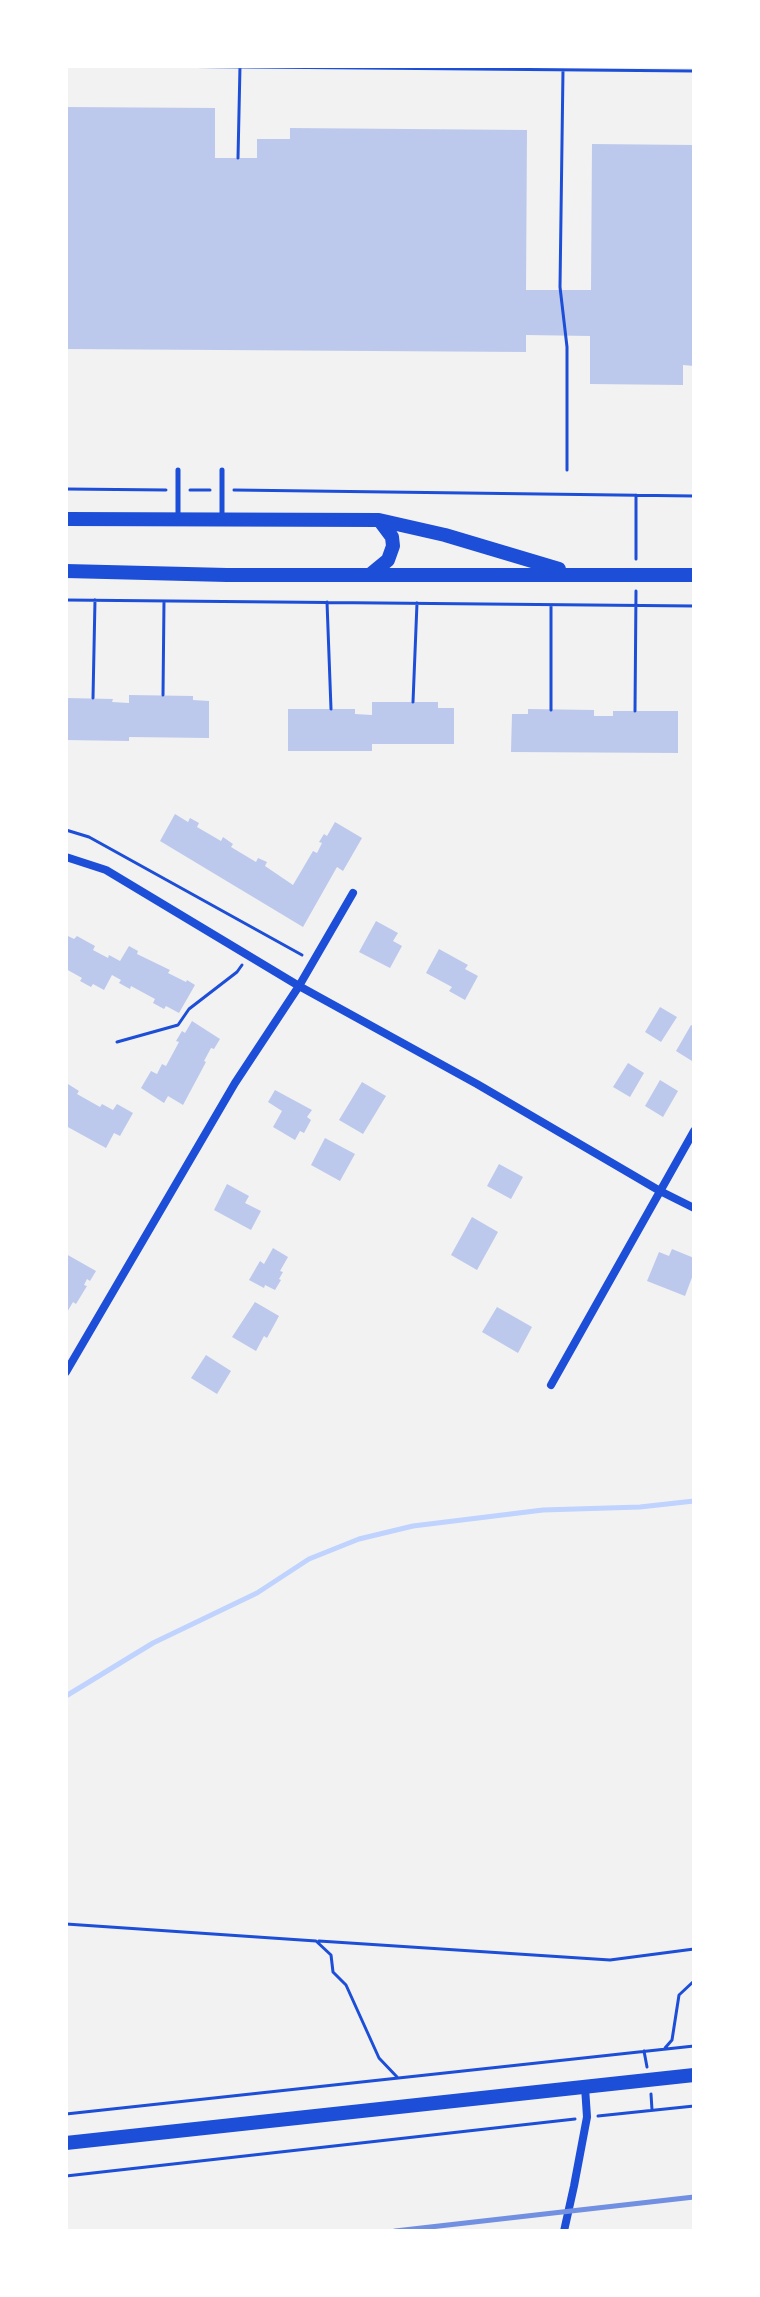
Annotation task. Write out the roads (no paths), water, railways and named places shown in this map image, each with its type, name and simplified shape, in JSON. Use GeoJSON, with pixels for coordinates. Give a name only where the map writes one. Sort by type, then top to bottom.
{"type":"FeatureCollection","features":[{"type":"Feature","properties":{"kind":"main road"},"geometry":{"type":"LineString","coordinates":[[66,519],[379,520],[445,535],[574,573]]}},
{"type":"Feature","properties":{"kind":"main road"},"geometry":{"type":"LineString","coordinates":[[371,574],[388,560],[393,546],[392,537],[379,520]]}},
{"type":"Feature","properties":{"kind":"main road"},"geometry":{"type":"LineString","coordinates":[[66,571],[227,575],[694,575]]}},
{"type":"Feature","properties":{"kind":"main road"},"geometry":{"type":"LineString","coordinates":[[66,2143],[694,2075]]}},
{"type":"Feature","properties":{"kind":"street"},"geometry":{"type":"LineString","coordinates":[[66,857],[106,870],[299,986],[694,1208]]}},
{"type":"Feature","properties":{"kind":"street"},"geometry":{"type":"LineString","coordinates":[[66,1372],[235,1083],[314,962],[353,893]]}},
{"type":"Feature","properties":{"kind":"street"},"geometry":{"type":"LineString","coordinates":[[551,1385],[694,1131]]}},
{"type":"Feature","properties":{"kind":"street"},"geometry":{"type":"LineString","coordinates":[[564,2231],[587,2117],[585,2087]]}},
{"type":"Feature","properties":{"kind":"lane"},"geometry":{"type":"LineString","coordinates":[[178,470],[178,519]]}},
{"type":"Feature","properties":{"kind":"lane"},"geometry":{"type":"LineString","coordinates":[[222,470],[222,519]]}},
{"type":"Feature","properties":{"kind":"waterway"},"geometry":{"type":"LineString","coordinates":[[66,1696],[153,1643],[257,1593],[309,1559],[359,1539],[413,1526],[543,1510],[640,1507],[694,1501]]}},
{"type":"Feature","properties":{"kind":"railway"},"geometry":{"type":"LineString","coordinates":[[395,2231],[694,2197]]}}]}
